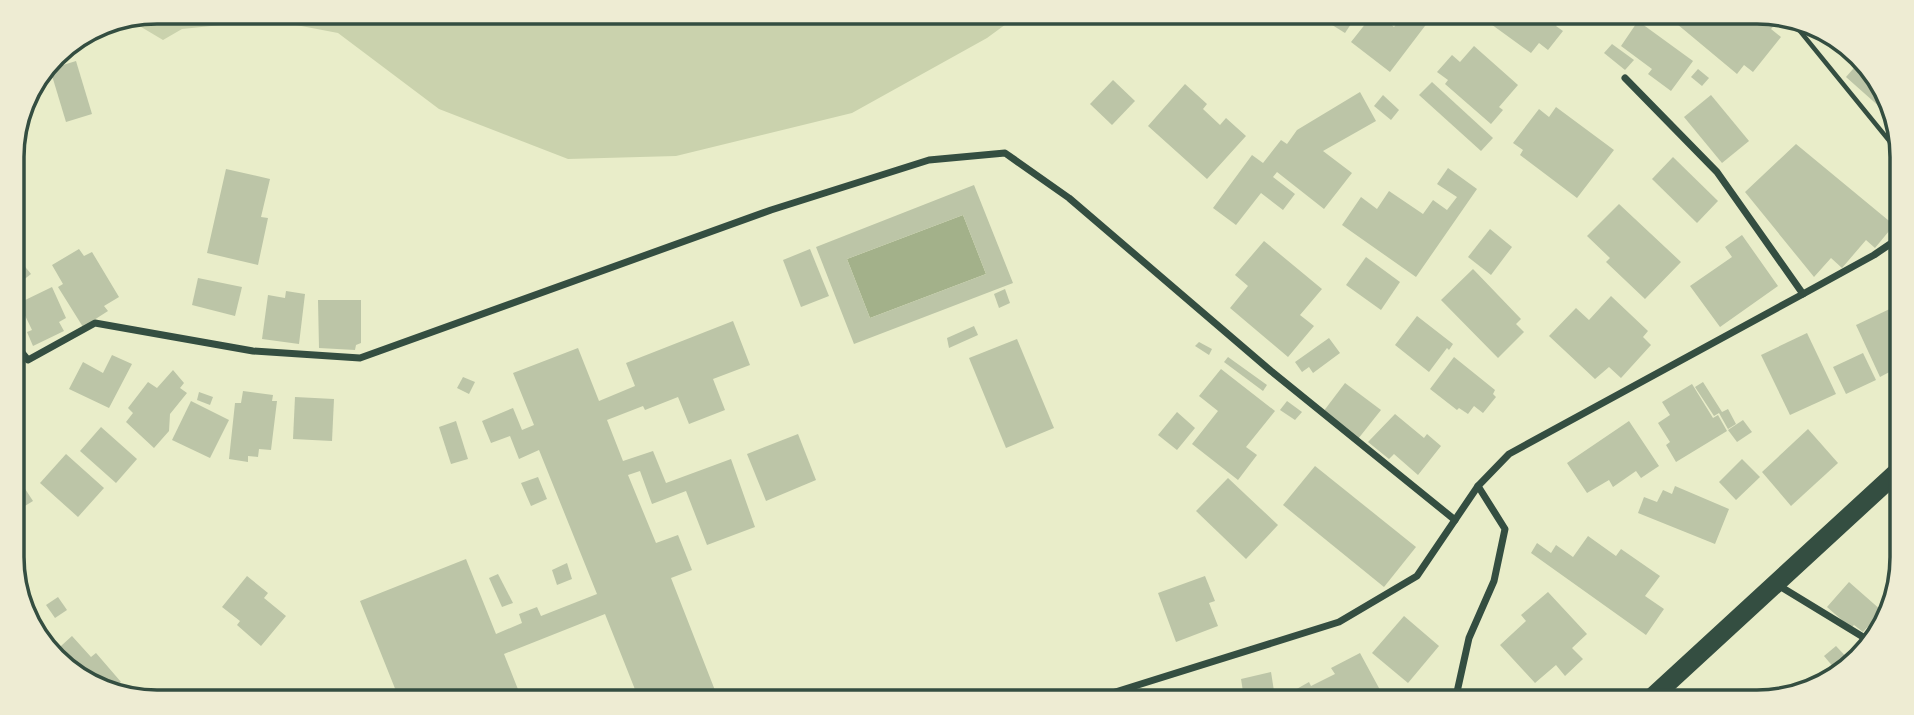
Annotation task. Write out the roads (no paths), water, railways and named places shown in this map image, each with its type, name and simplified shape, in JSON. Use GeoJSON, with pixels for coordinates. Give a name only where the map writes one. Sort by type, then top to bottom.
{"type":"FeatureCollection","features":[{"type":"Feature","properties":{"kind":"highway"},"geometry":{"type":"LineString","coordinates":[[1660,690],[1890,478]]}},
{"type":"Feature","properties":{"kind":"street"},"geometry":{"type":"LineString","coordinates":[[1625,78],[1717,172],[1802,294]]}},
{"type":"Feature","properties":{"kind":"street"},"geometry":{"type":"LineString","coordinates":[[24,355],[29,360],[95,323],[253,351],[360,358],[771,210],[929,160],[1004,153],[1069,198],[1270,371],[1455,520]]}},
{"type":"Feature","properties":{"kind":"street"},"geometry":{"type":"LineString","coordinates":[[1122,690],[1339,622],[1417,576],[1478,486],[1509,454],[1890,244]]}},
{"type":"Feature","properties":{"kind":"street"},"geometry":{"type":"LineString","coordinates":[[1457,690],[1469,638],[1494,581],[1505,529],[1478,486]]}},
{"type":"Feature","properties":{"kind":"street"},"geometry":{"type":"LineString","coordinates":[[1775,583],[1863,637]]}}]}
